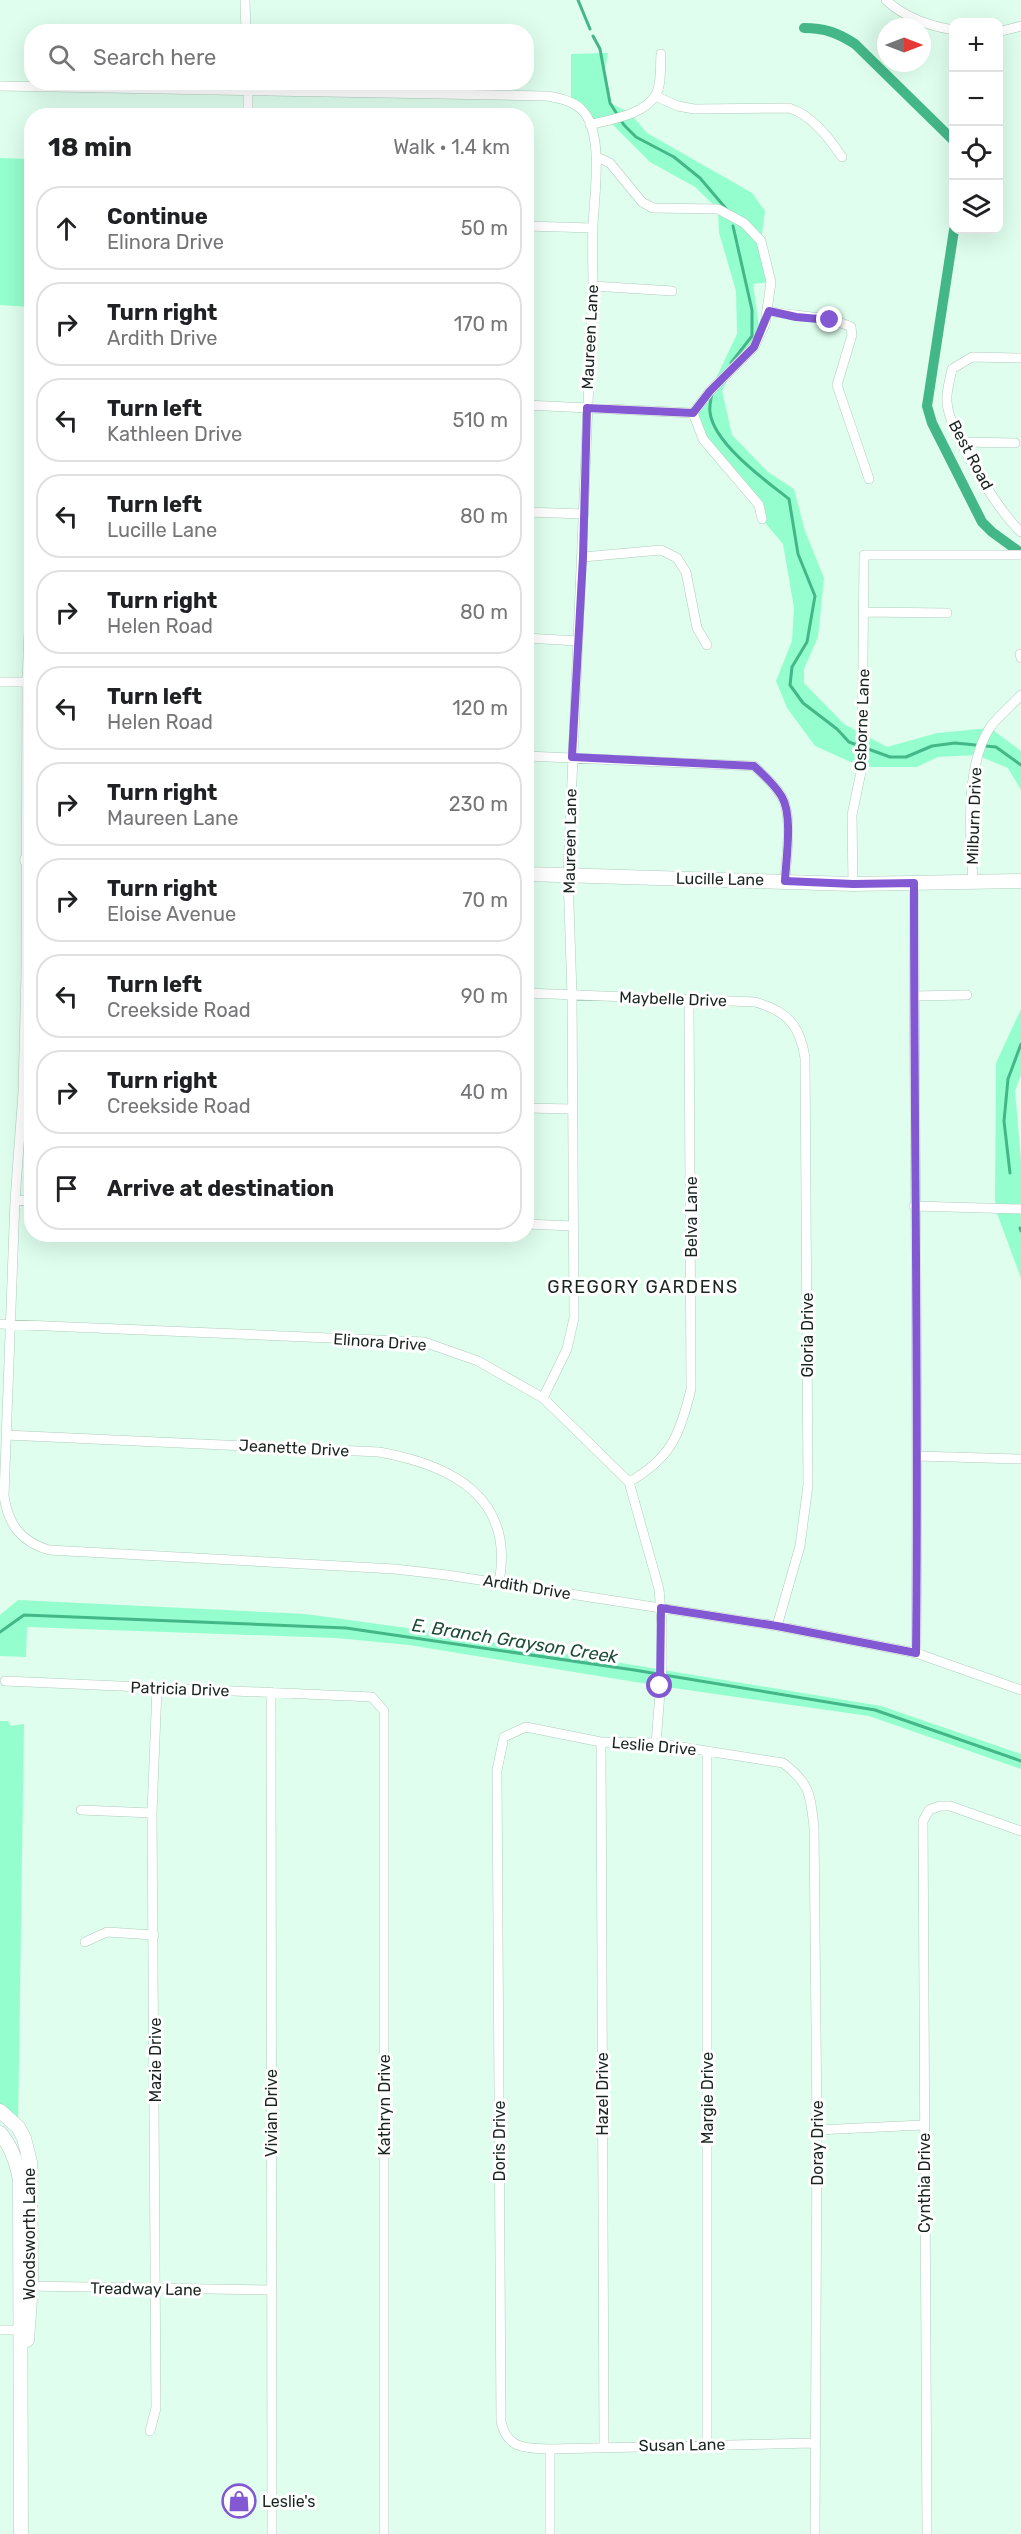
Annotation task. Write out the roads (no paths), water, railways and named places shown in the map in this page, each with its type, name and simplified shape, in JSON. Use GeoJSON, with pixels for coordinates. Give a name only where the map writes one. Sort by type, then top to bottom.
{"type":"FeatureCollection","features":[{"type":"Feature","properties":{"kind":"street"},"geometry":{"type":"LineString","coordinates":[[245,0],[246,24]]}},
{"type":"Feature","properties":{"kind":"street"},"geometry":{"type":"LineString","coordinates":[[886,0],[898,12],[938,28],[949,29]]}},
{"type":"Feature","properties":{"kind":"street"},"geometry":{"type":"LineString","coordinates":[[1003,31],[1021,26]]}},
{"type":"Feature","properties":{"kind":"street"},"geometry":{"type":"LineString","coordinates":[[590,125],[630,113],[655,96],[659,81],[661,54]]}},
{"type":"Feature","properties":{"kind":"street","name":"Maureen Lane"},"geometry":{"type":"LineString","coordinates":[[0,86],[24,86]]}},
{"type":"Feature","properties":{"kind":"street"},"geometry":{"type":"LineString","coordinates":[[248,90],[248,108]]}},
{"type":"Feature","properties":{"kind":"street","name":"Maureen Lane"},"geometry":{"type":"LineString","coordinates":[[347,90],[561,98],[582,110],[590,125],[597,157],[592,228],[593,286],[583,557],[568,875],[572,995],[573,1332],[543,1398]]}},
{"type":"Feature","properties":{"kind":"street"},"geometry":{"type":"LineString","coordinates":[[655,96],[678,106],[693,109],[789,108],[800,111],[830,139],[842,157]]}},
{"type":"Feature","properties":{"kind":"street"},"geometry":{"type":"LineString","coordinates":[[597,157],[609,163],[642,202],[653,208],[718,209],[744,224],[761,241],[771,282],[769,311],[754,347],[710,391],[693,413]]}},
{"type":"Feature","properties":{"kind":"street"},"geometry":{"type":"LineString","coordinates":[[534,226],[592,228]]}},
{"type":"Feature","properties":{"kind":"street"},"geometry":{"type":"LineString","coordinates":[[593,286],[672,291]]}},
{"type":"Feature","properties":{"kind":"street"},"geometry":{"type":"LineString","coordinates":[[769,311],[796,317],[830,320],[851,327],[852,335],[837,385],[869,479]]}},
{"type":"Feature","properties":{"kind":"street","name":"Best Road"},"geometry":{"type":"LineString","coordinates":[[1021,358],[972,357],[952,369],[946,400],[949,416],[996,503],[1021,532]]}},
{"type":"Feature","properties":{"kind":"street"},"geometry":{"type":"LineString","coordinates":[[534,405],[693,413]]}},
{"type":"Feature","properties":{"kind":"street"},"geometry":{"type":"LineString","coordinates":[[693,413],[703,439],[759,505],[762,519]]}},
{"type":"Feature","properties":{"kind":"street"},"geometry":{"type":"LineString","coordinates":[[962,442],[1015,443]]}},
{"type":"Feature","properties":{"kind":"street"},"geometry":{"type":"LineString","coordinates":[[534,512],[584,514]]}},
{"type":"Feature","properties":{"kind":"street"},"geometry":{"type":"LineString","coordinates":[[583,557],[661,550],[677,558],[686,572],[697,628],[707,645]]}},
{"type":"Feature","properties":{"kind":"street","name":"Osborne Lane"},"geometry":{"type":"LineString","coordinates":[[853,884],[852,815],[862,767],[864,555],[1021,555]]}},
{"type":"Feature","properties":{"kind":"street"},"geometry":{"type":"LineString","coordinates":[[865,612],[947,613]]}},
{"type":"Feature","properties":{"kind":"street"},"geometry":{"type":"LineString","coordinates":[[534,638],[578,640]]}},
{"type":"Feature","properties":{"kind":"street"},"geometry":{"type":"LineString","coordinates":[[0,682],[24,682]]}},
{"type":"Feature","properties":{"kind":"street","name":"Milburn Drive"},"geometry":{"type":"LineString","coordinates":[[973,881],[972,781],[977,754],[990,728],[1021,695]]}},
{"type":"Feature","properties":{"kind":"street"},"geometry":{"type":"LineString","coordinates":[[534,756],[754,766],[767,778],[783,799],[788,823],[785,881]]}},
{"type":"Feature","properties":{"kind":"street","name":"Lucille Lane"},"geometry":{"type":"LineString","coordinates":[[534,874],[853,884],[1021,881]]}},
{"type":"Feature","properties":{"kind":"street"},"geometry":{"type":"LineString","coordinates":[[914,883],[914,1206],[918,1456],[916,1653]]}},
{"type":"Feature","properties":{"kind":"street","name":"Maybelle Drive"},"geometry":{"type":"LineString","coordinates":[[534,993],[755,1002],[772,1007],[796,1028],[802,1040]]}},
{"type":"Feature","properties":{"kind":"street"},"geometry":{"type":"LineString","coordinates":[[914,996],[967,995]]}},
{"type":"Feature","properties":{"kind":"street","name":"Belva Lane"},"geometry":{"type":"LineString","coordinates":[[628,1482],[650,1470],[668,1450],[684,1415],[691,1389],[690,1001]]}},
{"type":"Feature","properties":{"kind":"street","name":"Gloria Drive"},"geometry":{"type":"LineString","coordinates":[[777,1626],[800,1546],[808,1485],[805,1070],[802,1040]]}},
{"type":"Feature","properties":{"kind":"street"},"geometry":{"type":"LineString","coordinates":[[534,1108],[573,1109]]}},
{"type":"Feature","properties":{"kind":"street"},"geometry":{"type":"LineString","coordinates":[[6,1435],[15,1200],[24,1119]]}},
{"type":"Feature","properties":{"kind":"street"},"geometry":{"type":"LineString","coordinates":[[15,1200],[24,1201]]}},
{"type":"Feature","properties":{"kind":"street"},"geometry":{"type":"LineString","coordinates":[[914,1206],[1021,1209]]}},
{"type":"Feature","properties":{"kind":"street"},"geometry":{"type":"LineString","coordinates":[[534,1224],[573,1226]]}},
{"type":"Feature","properties":{"kind":"street","name":"Elinora Drive"},"geometry":{"type":"LineString","coordinates":[[0,1324],[424,1342],[478,1361],[543,1398],[628,1482],[659,1588],[662,1668],[656,1743]]}},
{"type":"Feature","properties":{"kind":"street","name":"Ardith Drive"},"geometry":{"type":"LineString","coordinates":[[6,1435],[4,1496],[7,1513],[15,1529],[25,1540],[49,1550],[395,1569],[499,1583],[777,1626],[916,1653],[1021,1690]]}},
{"type":"Feature","properties":{"kind":"street","name":"Jeanette Drive"},"geometry":{"type":"LineString","coordinates":[[6,1435],[379,1452],[408,1458],[459,1478],[483,1501],[498,1528],[502,1565],[499,1583]]}},
{"type":"Feature","properties":{"kind":"street"},"geometry":{"type":"LineString","coordinates":[[918,1456],[1021,1459]]}},
{"type":"Feature","properties":{"kind":"street","name":"Patricia Drive"},"geometry":{"type":"LineString","coordinates":[[5,1681],[354,1696]]}},
{"type":"Feature","properties":{"kind":"street","name":"Mazie Drive"},"geometry":{"type":"LineString","coordinates":[[150,2431],[156,2408],[152,1813],[157,1688]]}},
{"type":"Feature","properties":{"kind":"street","name":"Vivian Drive"},"geometry":{"type":"LineString","coordinates":[[271,1692],[272,2534]]}},
{"type":"Feature","properties":{"kind":"street","name":"Kathryn Drive"},"geometry":{"type":"LineString","coordinates":[[354,1696],[372,1697],[384,1711],[384,2534]]}},
{"type":"Feature","properties":{"kind":"street","name":"Leslie Drive"},"geometry":{"type":"LineString","coordinates":[[526,1727],[601,1742],[656,1743],[783,1763]]}},
{"type":"Feature","properties":{"kind":"street","name":"Doris Drive"},"geometry":{"type":"LineString","coordinates":[[526,1727],[504,1737],[497,1770],[501,2422],[504,2435],[516,2445],[525,2448],[550,2449]]}},
{"type":"Feature","properties":{"kind":"street","name":"Hazel Drive"},"geometry":{"type":"LineString","coordinates":[[601,1742],[604,2446]]}},
{"type":"Feature","properties":{"kind":"street","name":"Margie Drive"},"geometry":{"type":"LineString","coordinates":[[707,1751],[707,2445]]}},
{"type":"Feature","properties":{"kind":"street","name":"Doray Drive"},"geometry":{"type":"LineString","coordinates":[[783,1763],[800,1776],[807,1789],[814,1827],[817,2130],[815,2534]]}},
{"type":"Feature","properties":{"kind":"street","name":"Cynthia Drive"},"geometry":{"type":"LineString","coordinates":[[927,2534],[921,1833],[923,1821],[929,1810],[940,1806],[950,1806],[1021,1831]]}},
{"type":"Feature","properties":{"kind":"street"},"geometry":{"type":"LineString","coordinates":[[81,1810],[152,1813]]}},
{"type":"Feature","properties":{"kind":"street"},"geometry":{"type":"LineString","coordinates":[[86,1941],[107,1932],[154,1935]]}},
{"type":"Feature","properties":{"kind":"street","name":"Woodsworth Lane"},"geometry":{"type":"LineString","coordinates":[[0,2111],[18,2127],[24,2138],[30,2162],[26,2286],[20,2330],[22,2366],[21,2534]]}},
{"type":"Feature","properties":{"kind":"street"},"geometry":{"type":"LineString","coordinates":[[817,2130],[923,2125]]}},
{"type":"Feature","properties":{"kind":"street"},"geometry":{"type":"LineString","coordinates":[[2,2136],[18,2127]]}},
{"type":"Feature","properties":{"kind":"street","name":"Woodsworth Lane"},"geometry":{"type":"LineString","coordinates":[[2,2136],[17,2164],[20,2180],[29,2332],[22,2366]]}},
{"type":"Feature","properties":{"kind":"street","name":"Treadway Lane"},"geometry":{"type":"LineString","coordinates":[[26,2286],[271,2290]]}},
{"type":"Feature","properties":{"kind":"street"},"geometry":{"type":"LineString","coordinates":[[0,2330],[20,2330]]}},
{"type":"Feature","properties":{"kind":"street","name":"Susan Lane"},"geometry":{"type":"LineString","coordinates":[[550,2449],[814,2443]]}},
{"type":"Feature","properties":{"kind":"street"},"geometry":{"type":"LineString","coordinates":[[550,2449],[550,2534]]}},
{"type":"Feature","properties":{"kind":"waterway"},"geometry":{"type":"LineString","coordinates":[[578,0],[590,29]]}},
{"type":"Feature","properties":{"kind":"waterway"},"geometry":{"type":"LineString","coordinates":[[804,28],[831,32],[855,44],[949,136]]}},
{"type":"Feature","properties":{"kind":"waterway"},"geometry":{"type":"LineString","coordinates":[[593,36],[600,49],[610,103],[624,125],[636,137],[674,157],[700,178],[728,211]]}},
{"type":"Feature","properties":{"kind":"waterway"},"geometry":{"type":"LineString","coordinates":[[731,363],[752,336],[752,310],[733,226]]}},
{"type":"Feature","properties":{"kind":"waterway"},"geometry":{"type":"LineString","coordinates":[[953,234],[927,406],[932,423],[982,522],[1021,553]]}},
{"type":"Feature","properties":{"kind":"waterway"},"geometry":{"type":"LineString","coordinates":[[712,393],[710,412],[713,424],[720,436],[742,460],[789,499],[798,554],[815,596],[807,642],[792,667],[790,685],[803,703],[837,729],[849,742],[890,757],[906,757],[932,746],[955,743],[996,747],[1021,765]]}},
{"type":"Feature","properties":{"kind":"waterway"},"geometry":{"type":"LineString","coordinates":[[1010,1173],[1004,1121],[1008,1079],[1021,1044]]}},
{"type":"Feature","properties":{"kind":"waterway","name":"E. Branch Grayson Creek"},"geometry":{"type":"LineString","coordinates":[[0,1632],[24,1615],[346,1628],[634,1670],[875,1710],[1021,1761]]}},
{"type":"Feature","properties":{"kind":"place","name":"Leslie's"},"geometry":{"type":"Point","coordinates":[239,2501]}},
{"type":"Feature","properties":{"kind":"district","name":"GREGORY GARDENS"},"geometry":{"type":"Point","coordinates":[643,1287]}}]}
